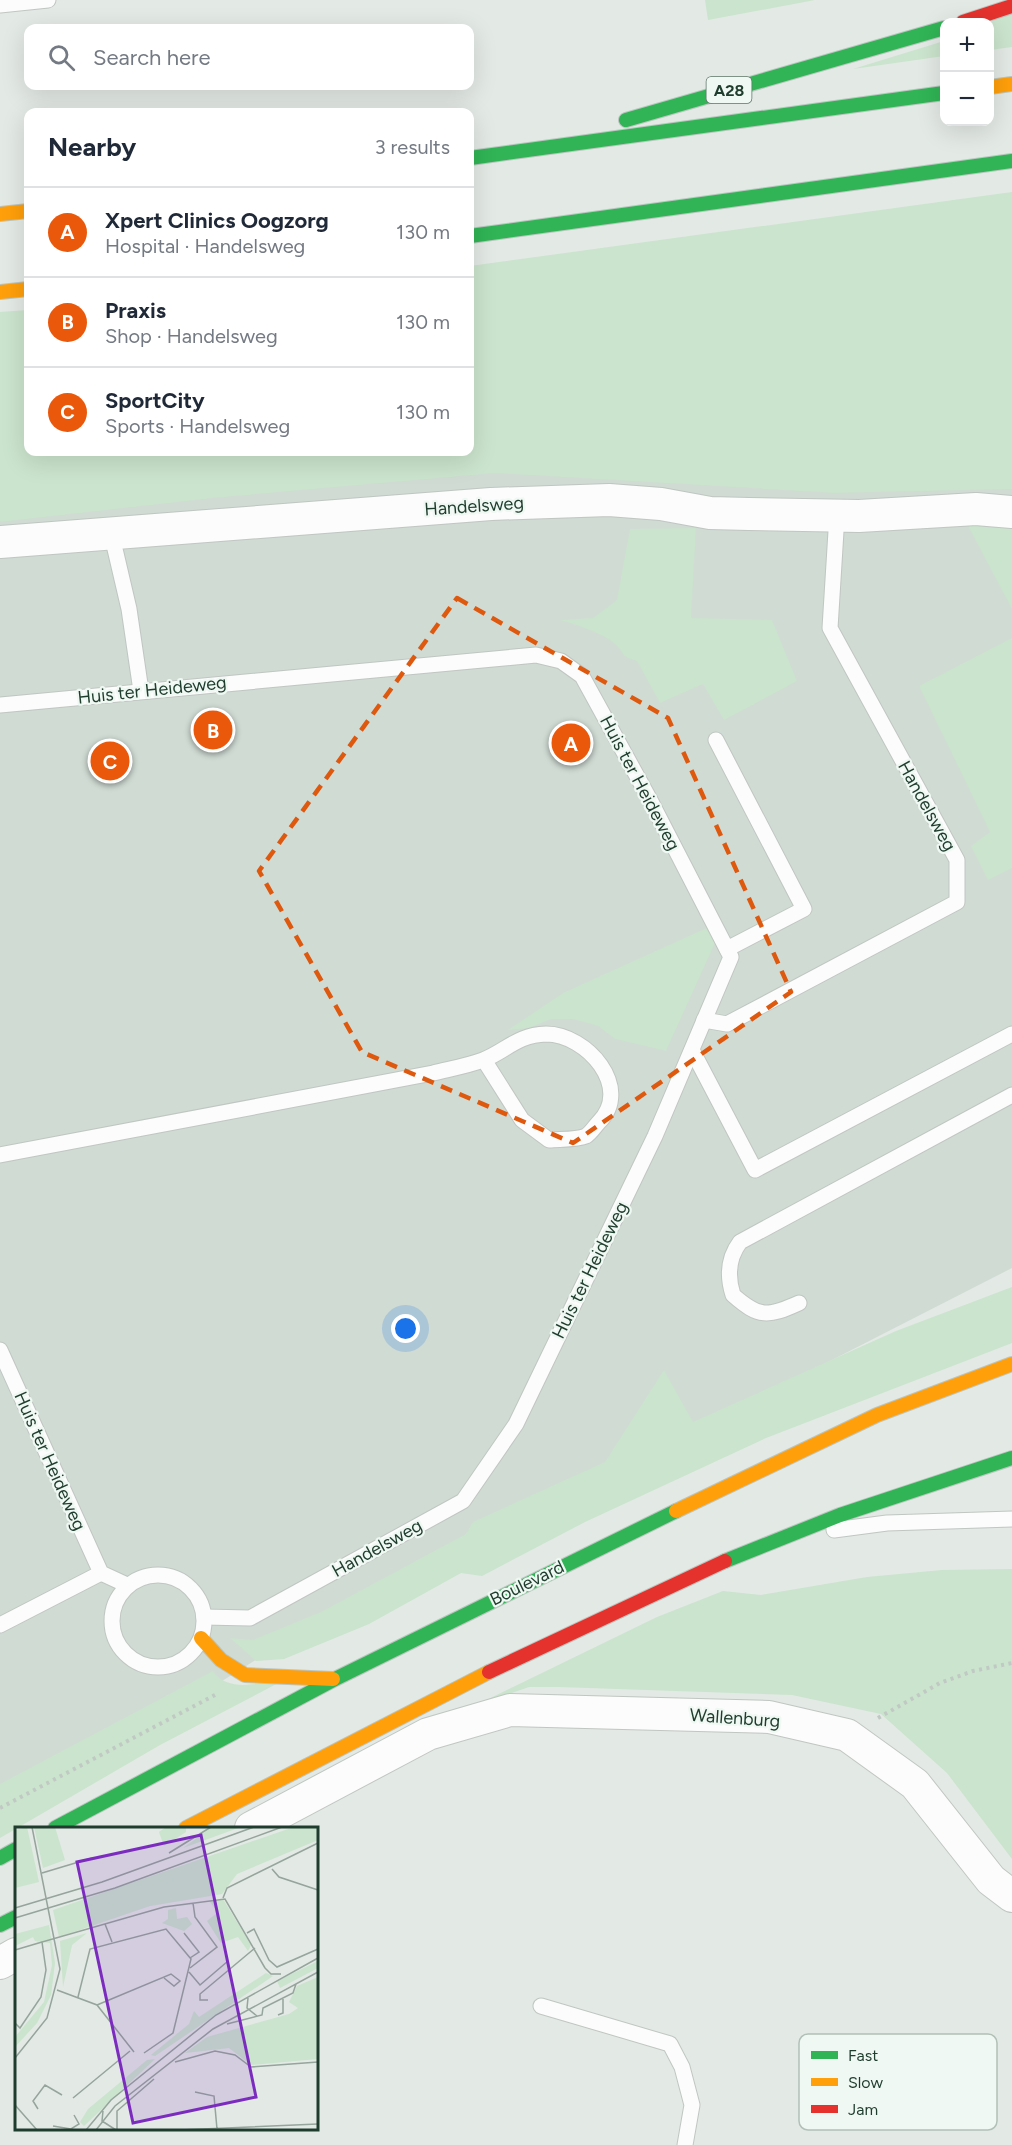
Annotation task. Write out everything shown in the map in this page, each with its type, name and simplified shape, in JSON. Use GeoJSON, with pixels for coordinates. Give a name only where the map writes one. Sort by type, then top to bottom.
{"type":"FeatureCollection","features":[{"type":"Feature","properties":{"kind":"main road"},"geometry":{"type":"LineString","coordinates":[[975,18],[1012,6]]}},
{"type":"Feature","properties":{"kind":"main road","name":"A28"},"geometry":{"type":"LineString","coordinates":[[514,152],[940,29]]}},
{"type":"Feature","properties":{"kind":"main road"},"geometry":{"type":"LineString","coordinates":[[994,86],[1012,84]]}},
{"type":"Feature","properties":{"kind":"main road","name":"A28"},"geometry":{"type":"LineString","coordinates":[[474,157],[940,94]]}},
{"type":"Feature","properties":{"kind":"main road"},"geometry":{"type":"LineString","coordinates":[[474,235],[1012,161]]}},
{"type":"Feature","properties":{"kind":"main road"},"geometry":{"type":"LineString","coordinates":[[0,214],[24,212]]}},
{"type":"Feature","properties":{"kind":"main road"},"geometry":{"type":"LineString","coordinates":[[0,292],[24,289]]}},
{"type":"Feature","properties":{"kind":"main road","name":"Boulevard"},"geometry":{"type":"LineString","coordinates":[[57,1827],[335,1679],[830,1436],[917,1399],[1012,1364]]}},
{"type":"Feature","properties":{"kind":"main road"},"geometry":{"type":"LineString","coordinates":[[188,1827],[462,1685],[618,1609],[784,1536],[914,1489],[1012,1458]]}},
{"type":"Feature","properties":{"kind":"main road"},"geometry":{"type":"LineString","coordinates":[[201,1638],[221,1660],[245,1675],[335,1679]]}},
{"type":"Feature","properties":{"kind":"main road"},"geometry":{"type":"LineString","coordinates":[[0,1858],[15,1850]]}},
{"type":"Feature","properties":{"kind":"main road"},"geometry":{"type":"LineString","coordinates":[[0,1925],[15,1918]]}},
{"type":"Feature","properties":{"kind":"street","name":"Handelsweg"},"geometry":{"type":"LineString","coordinates":[[0,542],[491,504],[609,500],[662,504],[710,513],[837,515],[976,509],[1012,512]]}},
{"type":"Feature","properties":{"kind":"street","name":"Wallenburg"},"geometry":{"type":"LineString","coordinates":[[253,1827],[428,1734],[510,1710],[769,1717],[847,1735],[915,1784],[992,1880],[1012,1896]]}},
{"type":"Feature","properties":{"kind":"street"},"geometry":{"type":"LineString","coordinates":[[0,1963],[15,1955]]}},
{"type":"Feature","properties":{"kind":"lane"},"geometry":{"type":"LineString","coordinates":[[0,5],[48,0]]}},
{"type":"Feature","properties":{"kind":"lane","name":"Handelsweg"},"geometry":{"type":"LineString","coordinates":[[704,1020],[727,1024],[957,902],[957,860],[830,628],[837,515]]}},
{"type":"Feature","properties":{"kind":"lane"},"geometry":{"type":"LineString","coordinates":[[111,532],[129,609],[141,691]]}},
{"type":"Feature","properties":{"kind":"lane","name":"Huis ter Heideweg"},"geometry":{"type":"LineString","coordinates":[[0,705],[536,655],[561,661],[582,676],[649,798],[731,957],[655,1136],[516,1424]]}},
{"type":"Feature","properties":{"kind":"lane"},"geometry":{"type":"LineString","coordinates":[[716,741],[804,909],[727,949]]}},
{"type":"Feature","properties":{"kind":"lane"},"geometry":{"type":"LineString","coordinates":[[0,1155],[433,1073],[484,1060],[516,1040],[547,1034],[576,1042],[593,1055],[606,1071],[611,1093],[609,1112],[586,1136],[549,1140],[522,1120],[484,1060]]}},
{"type":"Feature","properties":{"kind":"lane"},"geometry":{"type":"LineString","coordinates":[[692,1050],[755,1170],[1012,1034]]}},
{"type":"Feature","properties":{"kind":"lane"},"geometry":{"type":"LineString","coordinates":[[799,1303],[777,1313],[763,1314],[750,1311],[733,1295],[729,1270],[732,1252],[740,1242],[1012,1095]]}},
{"type":"Feature","properties":{"kind":"lane","name":"Huis ter Heideweg"},"geometry":{"type":"LineString","coordinates":[[0,1350],[101,1573]]}},
{"type":"Feature","properties":{"kind":"lane","name":"Handelsweg"},"geometry":{"type":"LineString","coordinates":[[204,1617],[250,1618],[463,1501],[516,1424]]}},
{"type":"Feature","properties":{"kind":"lane"},"geometry":{"type":"LineString","coordinates":[[784,1536],[887,1523],[1012,1519]]}},
{"type":"Feature","properties":{"kind":"lane"},"geometry":{"type":"LineString","coordinates":[[0,1625],[101,1573],[127,1585]]}},
{"type":"Feature","properties":{"kind":"lane"},"geometry":{"type":"LineString","coordinates":[[153,1574],[168,1575],[193,1590],[201,1603],[204,1617],[201,1638],[193,1651],[174,1664],[152,1668],[137,1663],[124,1654],[116,1642],[111,1627],[111,1611],[117,1597],[127,1585],[153,1574]]}},
{"type":"Feature","properties":{"kind":"lane"},"geometry":{"type":"LineString","coordinates":[[541,2006],[670,2044],[682,2067],[692,2106],[685,2145]]}},
{"type":"Feature","properties":{"kind":"path"},"geometry":{"type":"LineString","coordinates":[[847,1735],[940,1683],[973,1671],[1012,1663]]}},
{"type":"Feature","properties":{"kind":"path"},"geometry":{"type":"LineString","coordinates":[[0,1808],[226,1690],[245,1675]]}},
{"type":"Feature","properties":{"kind":"highlighted area"},"geometry":{"type":"Polygon","coordinates":[[[457,598],[668,718],[791,992],[573,1143],[362,1052],[259,871],[457,598]]]}},
{"type":"Feature","properties":{"kind":"shaded area"},"geometry":{"type":"Polygon","coordinates":[[[1012,428],[1012,1268],[305,1629],[0,1820],[0,482],[1012,428]]]}},
{"type":"Feature","properties":{"kind":"green space"},"geometry":{"type":"Polygon","coordinates":[[[705,0],[815,0],[708,20],[705,0]]]}},
{"type":"Feature","properties":{"kind":"green space"},"geometry":{"type":"Polygon","coordinates":[[[1012,12],[1012,47],[994,49],[994,20],[1012,12]]]}},
{"type":"Feature","properties":{"kind":"green space"},"geometry":{"type":"Polygon","coordinates":[[[940,42],[940,57],[853,69],[940,42]]]}},
{"type":"Feature","properties":{"kind":"green space"},"geometry":{"type":"Polygon","coordinates":[[[1012,192],[1012,489],[834,493],[495,473],[213,498],[0,522],[0,312],[24,310],[24,456],[474,456],[474,265],[1012,192]]]}},
{"type":"Feature","properties":{"kind":"green space"},"geometry":{"type":"Polygon","coordinates":[[[1012,524],[1012,609],[968,526],[1012,524]]]}},
{"type":"Feature","properties":{"kind":"green space"},"geometry":{"type":"Polygon","coordinates":[[[696,528],[691,618],[772,620],[797,681],[724,720],[703,684],[660,703],[637,661],[625,656],[615,644],[603,636],[560,620],[593,618],[617,600],[630,529],[696,528]]]}},
{"type":"Feature","properties":{"kind":"green space"},"geometry":{"type":"Polygon","coordinates":[[[1012,638],[1012,868],[988,880],[971,846],[990,832],[919,686],[1012,638]]]}},
{"type":"Feature","properties":{"kind":"green space"},"geometry":{"type":"Polygon","coordinates":[[[709,927],[715,943],[666,1051],[615,1039],[598,1026],[573,1019],[551,1019],[529,1028],[508,1030],[563,993],[709,927]]]}},
{"type":"Feature","properties":{"kind":"green space"},"geometry":{"type":"Polygon","coordinates":[[[1012,1287],[1012,1343],[766,1438],[585,1522],[482,1576],[461,1573],[369,1624],[284,1659],[256,1661],[230,1638],[253,1640],[321,1612],[466,1534],[473,1522],[605,1462],[664,1370],[693,1422],[896,1331],[1012,1287]]]}},
{"type":"Feature","properties":{"kind":"green space"},"geometry":{"type":"Polygon","coordinates":[[[1012,1569],[1012,1859],[947,1773],[881,1714],[792,1695],[559,1687],[529,1687],[474,1706],[657,1617],[723,1591],[761,1595],[867,1577],[942,1570],[1012,1569]]]}},
{"type":"Feature","properties":{"kind":"green space"},"geometry":{"type":"Polygon","coordinates":[[[213,1671],[219,1678],[236,1684],[246,1685],[284,1680],[160,1745],[19,1827],[15,1827],[15,1829],[0,1838],[0,1784],[213,1671]]]}},
{"type":"Feature","properties":{"kind":"traffic: fast"},"geometry":{"type":"LineString","coordinates":[[626,120],[940,29]]}},
{"type":"Feature","properties":{"kind":"traffic: fast"},"geometry":{"type":"LineString","coordinates":[[474,157],[940,94]]}},
{"type":"Feature","properties":{"kind":"traffic: fast"},"geometry":{"type":"LineString","coordinates":[[474,235],[1012,161]]}},
{"type":"Feature","properties":{"kind":"traffic: fast"},"geometry":{"type":"LineString","coordinates":[[725,1561],[840,1515],[1012,1458]]}},
{"type":"Feature","properties":{"kind":"traffic: fast"},"geometry":{"type":"LineString","coordinates":[[57,1827],[335,1679],[676,1511]]}},
{"type":"Feature","properties":{"kind":"traffic: fast"},"geometry":{"type":"LineString","coordinates":[[0,1858],[15,1850]]}},
{"type":"Feature","properties":{"kind":"traffic: fast"},"geometry":{"type":"LineString","coordinates":[[0,1925],[15,1918]]}},
{"type":"Feature","properties":{"kind":"traffic: slow"},"geometry":{"type":"LineString","coordinates":[[994,86],[1012,84]]}},
{"type":"Feature","properties":{"kind":"traffic: slow"},"geometry":{"type":"LineString","coordinates":[[0,214],[24,211]]}},
{"type":"Feature","properties":{"kind":"traffic: slow"},"geometry":{"type":"LineString","coordinates":[[0,292],[24,289]]}},
{"type":"Feature","properties":{"kind":"traffic: slow"},"geometry":{"type":"LineString","coordinates":[[676,1511],[877,1415],[1012,1364]]}},
{"type":"Feature","properties":{"kind":"traffic: slow"},"geometry":{"type":"LineString","coordinates":[[201,1638],[221,1660],[245,1675],[333,1679]]}},
{"type":"Feature","properties":{"kind":"traffic: slow"},"geometry":{"type":"LineString","coordinates":[[188,1827],[489,1672]]}},
{"type":"Feature","properties":{"kind":"traffic: jam"},"geometry":{"type":"LineString","coordinates":[[975,18],[1012,6]]}},
{"type":"Feature","properties":{"kind":"traffic: jam"},"geometry":{"type":"LineString","coordinates":[[489,1672],[725,1561]]}},
{"type":"Feature","properties":{"kind":"place","name":"Praxis"},"geometry":{"type":"Point","coordinates":[213,730]}},
{"type":"Feature","properties":{"kind":"place","name":"Xpert Clinics Oogzorg"},"geometry":{"type":"Point","coordinates":[571,743]}},
{"type":"Feature","properties":{"kind":"place","name":"SportCity"},"geometry":{"type":"Point","coordinates":[110,761]}}]}
